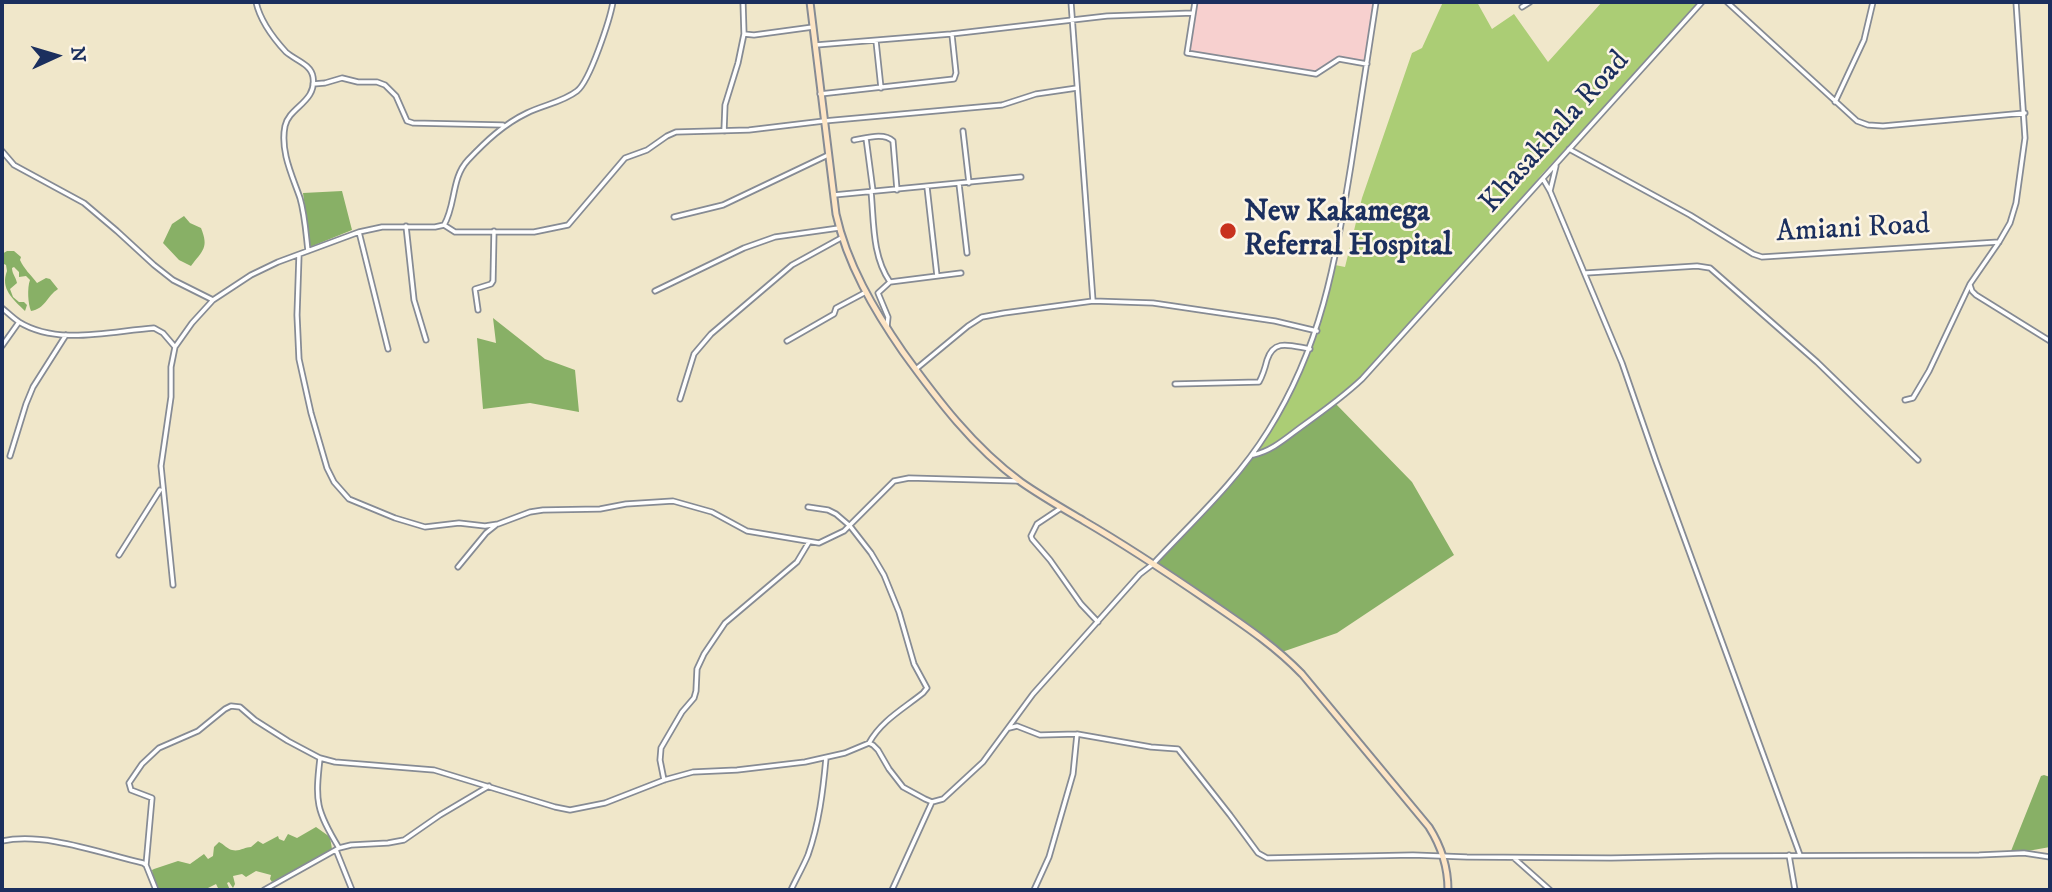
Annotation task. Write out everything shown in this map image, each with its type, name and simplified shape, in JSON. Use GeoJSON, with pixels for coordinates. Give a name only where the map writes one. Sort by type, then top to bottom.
{"type":"FeatureCollection","features":[{"type":"Feature","properties":{"kind":"main road"},"geometry":{"type":"LineString","coordinates":[[810,2],[841,238],[866,292],[916,369],[956,421],[1020,481],[1153,564],[1281,653],[1302,674],[1418,811],[1435,837],[1442,855],[1447,871],[1447,889]]}},
{"type":"Feature","properties":{"kind":"street"},"geometry":{"type":"LineString","coordinates":[[256,2],[264,22],[287,53],[312,72],[313,84],[310,93],[303,105],[285,122],[284,131],[286,157],[300,200],[308,251]]}},
{"type":"Feature","properties":{"kind":"street"},"geometry":{"type":"LineString","coordinates":[[444,225],[459,172],[466,162],[505,125],[529,112],[562,100],[582,86],[592,66],[613,2]]}},
{"type":"Feature","properties":{"kind":"street"},"geometry":{"type":"LineString","coordinates":[[724,131],[725,105],[744,34],[743,2]]}},
{"type":"Feature","properties":{"kind":"street"},"geometry":{"type":"LineString","coordinates":[[1071,2],[1093,301]]}},
{"type":"Feature","properties":{"kind":"street"},"geometry":{"type":"LineString","coordinates":[[1195,2],[1187,53],[1317,74],[1339,59],[1367,64]]}},
{"type":"Feature","properties":{"kind":"street"},"geometry":{"type":"LineString","coordinates":[[869,743],[878,750],[888,769],[903,787],[932,802],[943,799],[983,762],[1032,694],[1140,574],[1153,564],[1230,482],[1269,431],[1317,331],[1338,246],[1376,2]]}},
{"type":"Feature","properties":{"kind":"street"},"geometry":{"type":"LineString","coordinates":[[1522,7],[1530,2]]}},
{"type":"Feature","properties":{"kind":"street","name":"Khasakhala Road"},"geometry":{"type":"LineString","coordinates":[[1252,455],[1263,453],[1279,444],[1335,403],[1362,379],[1702,2]]}},
{"type":"Feature","properties":{"kind":"street"},"geometry":{"type":"LineString","coordinates":[[1727,2],[1857,121],[1883,126],[2025,113]]}},
{"type":"Feature","properties":{"kind":"street"},"geometry":{"type":"LineString","coordinates":[[1835,102],[1864,40],[1873,2]]}},
{"type":"Feature","properties":{"kind":"street"},"geometry":{"type":"LineString","coordinates":[[1905,400],[1913,398],[1929,371],[1970,284],[2000,243],[2016,203],[2025,138],[2025,113],[2016,2]]}},
{"type":"Feature","properties":{"kind":"street"},"geometry":{"type":"LineString","coordinates":[[816,45],[951,34],[1107,16],[1193,13]]}},
{"type":"Feature","properties":{"kind":"street"},"geometry":{"type":"LineString","coordinates":[[744,34],[813,27]]}},
{"type":"Feature","properties":{"kind":"street"},"geometry":{"type":"LineString","coordinates":[[820,94],[954,79],[956,73],[951,34]]}},
{"type":"Feature","properties":{"kind":"street"},"geometry":{"type":"LineString","coordinates":[[876,41],[881,88]]}},
{"type":"Feature","properties":{"kind":"street"},"geometry":{"type":"LineString","coordinates":[[313,84],[342,78],[385,85],[396,96],[407,121],[505,125]]}},
{"type":"Feature","properties":{"kind":"street"},"geometry":{"type":"LineString","coordinates":[[173,585],[161,488],[162,452],[171,397],[174,347],[213,300],[251,275],[331,241],[382,227],[444,225],[455,232],[534,232],[568,225],[625,158],[647,150],[676,132],[749,130],[1002,105],[1036,94],[1077,88]]}},
{"type":"Feature","properties":{"kind":"street"},"geometry":{"type":"LineString","coordinates":[[963,131],[969,183]]}},
{"type":"Feature","properties":{"kind":"street"},"geometry":{"type":"LineString","coordinates":[[853,140],[884,136],[893,141],[897,190]]}},
{"type":"Feature","properties":{"kind":"street"},"geometry":{"type":"LineString","coordinates":[[866,138],[877,255],[881,270],[890,282]]}},
{"type":"Feature","properties":{"kind":"street","name":"Amiani Road"},"geometry":{"type":"LineString","coordinates":[[1568,148],[1690,215],[1752,254],[1762,257],[2000,243]]}},
{"type":"Feature","properties":{"kind":"street"},"geometry":{"type":"LineString","coordinates":[[2,151],[14,165],[83,203],[173,280],[213,300]]}},
{"type":"Feature","properties":{"kind":"street"},"geometry":{"type":"LineString","coordinates":[[674,217],[723,205],[828,155]]}},
{"type":"Feature","properties":{"kind":"street"},"geometry":{"type":"LineString","coordinates":[[1550,191],[1557,162]]}},
{"type":"Feature","properties":{"kind":"street"},"geometry":{"type":"LineString","coordinates":[[834,195],[1021,177]]}},
{"type":"Feature","properties":{"kind":"street"},"geometry":{"type":"LineString","coordinates":[[1543,179],[1586,273],[1622,363],[1800,855]]}},
{"type":"Feature","properties":{"kind":"street"},"geometry":{"type":"LineString","coordinates":[[959,184],[967,253]]}},
{"type":"Feature","properties":{"kind":"street"},"geometry":{"type":"LineString","coordinates":[[928,187],[937,276]]}},
{"type":"Feature","properties":{"kind":"street"},"geometry":{"type":"LineString","coordinates":[[406,226],[414,300],[426,340]]}},
{"type":"Feature","properties":{"kind":"street"},"geometry":{"type":"LineString","coordinates":[[655,291],[744,248],[775,237],[839,228]]}},
{"type":"Feature","properties":{"kind":"street"},"geometry":{"type":"LineString","coordinates":[[478,310],[475,289],[493,281],[494,231]]}},
{"type":"Feature","properties":{"kind":"street"},"geometry":{"type":"LineString","coordinates":[[359,232],[388,349]]}},
{"type":"Feature","properties":{"kind":"street"},"geometry":{"type":"LineString","coordinates":[[680,399],[694,354],[711,334],[793,265],[841,238]]}},
{"type":"Feature","properties":{"kind":"street"},"geometry":{"type":"LineString","coordinates":[[299,255],[299,359],[327,468],[334,482],[349,499],[419,526],[447,523],[485,526],[544,510],[600,509],[626,504],[673,501],[712,512],[747,531],[819,543],[850,526],[894,481],[909,478],[1020,481]]}},
{"type":"Feature","properties":{"kind":"street"},"geometry":{"type":"LineString","coordinates":[[1586,273],[1697,266],[1710,268],[1817,362],[1918,460]]}},
{"type":"Feature","properties":{"kind":"street"},"geometry":{"type":"LineString","coordinates":[[887,328],[888,317],[878,293],[890,282],[961,273]]}},
{"type":"Feature","properties":{"kind":"street"},"geometry":{"type":"LineString","coordinates":[[1970,284],[1976,295],[2050,341]]}},
{"type":"Feature","properties":{"kind":"street"},"geometry":{"type":"LineString","coordinates":[[787,341],[834,314],[836,308],[866,292]]}},
{"type":"Feature","properties":{"kind":"street"},"geometry":{"type":"LineString","coordinates":[[916,369],[982,317],[1093,301],[1153,303],[1275,321],[1317,331]]}},
{"type":"Feature","properties":{"kind":"street"},"geometry":{"type":"LineString","coordinates":[[2,308],[19,322],[42,332],[66,335],[154,328],[163,333],[174,347]]}},
{"type":"Feature","properties":{"kind":"street"},"geometry":{"type":"LineString","coordinates":[[2,346],[19,322]]}},
{"type":"Feature","properties":{"kind":"street"},"geometry":{"type":"LineString","coordinates":[[10,456],[33,387],[66,335]]}},
{"type":"Feature","properties":{"kind":"street"},"geometry":{"type":"LineString","coordinates":[[1175,384],[1259,382],[1274,348],[1280,345],[1310,349]]}},
{"type":"Feature","properties":{"kind":"street"},"geometry":{"type":"LineString","coordinates":[[118,555],[161,488]]}},
{"type":"Feature","properties":{"kind":"street"},"geometry":{"type":"LineString","coordinates":[[156,890],[146,865],[152,798],[131,790],[129,783],[142,764],[159,748],[198,731],[231,706],[240,707],[266,727],[320,758],[335,762],[434,770],[570,810],[605,803],[693,772],[737,770],[826,758],[869,743],[887,720],[927,688],[914,664],[884,575],[871,553],[850,526],[836,514],[808,507]]}},
{"type":"Feature","properties":{"kind":"street"},"geometry":{"type":"LineString","coordinates":[[1060,508],[1037,524],[1031,536],[1081,604],[1098,622]]}},
{"type":"Feature","properties":{"kind":"street"},"geometry":{"type":"LineString","coordinates":[[458,567],[486,533],[498,524]]}},
{"type":"Feature","properties":{"kind":"street"},"geometry":{"type":"LineString","coordinates":[[664,780],[660,760],[661,748],[682,712],[694,698],[697,670],[704,654],[725,623],[797,562],[808,542]]}},
{"type":"Feature","properties":{"kind":"street"},"geometry":{"type":"LineString","coordinates":[[1009,728],[1017,726],[1041,735],[1077,734],[1151,747],[1178,748],[1258,853],[1264,857],[1442,855],[1611,858],[2024,853],[2050,857]]}},
{"type":"Feature","properties":{"kind":"street"},"geometry":{"type":"LineString","coordinates":[[1034,890],[1049,857],[1073,774],[1077,734]]}},
{"type":"Feature","properties":{"kind":"street"},"geometry":{"type":"LineString","coordinates":[[320,758],[317,797],[319,809],[352,890]]}},
{"type":"Feature","properties":{"kind":"street"},"geometry":{"type":"LineString","coordinates":[[791,890],[808,855],[822,798],[826,758]]}},
{"type":"Feature","properties":{"kind":"street"},"geometry":{"type":"LineString","coordinates":[[264,890],[337,849],[351,845],[404,840],[488,786]]}},
{"type":"Feature","properties":{"kind":"street"},"geometry":{"type":"LineString","coordinates":[[892,890],[932,802]]}},
{"type":"Feature","properties":{"kind":"street"},"geometry":{"type":"LineString","coordinates":[[2,841],[25,839],[50,842],[146,865]]}},
{"type":"Feature","properties":{"kind":"street"},"geometry":{"type":"LineString","coordinates":[[1789,855],[1795,890]]}},
{"type":"Feature","properties":{"kind":"street"},"geometry":{"type":"LineString","coordinates":[[1512,856],[1550,890]]}},
{"type":"Feature","properties":{"kind":"shaded area"},"geometry":{"type":"Polygon","coordinates":[[[1195,2],[1374,2],[1366,63],[1341,59],[1316,73],[1188,53],[1195,2]]]}},
{"type":"Feature","properties":{"kind":"green space"},"geometry":{"type":"Polygon","coordinates":[[[1443,2],[1477,2],[1492,29],[1514,14],[1548,62],[1602,2],[1700,2],[1541,175],[1510,215],[1346,395],[1298,430],[1253,457],[1286,403],[1312,345],[1335,265],[1345,267],[1362,198],[1412,53],[1422,48],[1443,2]]]}},
{"type":"Feature","properties":{"kind":"green space"},"geometry":{"type":"Polygon","coordinates":[[[342,191],[352,230],[310,247],[303,193],[342,191]]]}},
{"type":"Feature","properties":{"kind":"green space"},"geometry":{"type":"Polygon","coordinates":[[[184,216],[190,223],[201,228],[205,245],[191,266],[179,260],[163,243],[172,224],[184,216]]]}},
{"type":"Feature","properties":{"kind":"green space"},"geometry":{"type":"Polygon","coordinates":[[[14,251],[21,257],[20,260],[37,283],[46,278],[50,279],[58,289],[36,310],[31,311],[29,304],[30,280],[26,276],[19,277],[19,272],[14,267],[12,270],[17,283],[10,289],[13,297],[27,305],[25,311],[12,298],[6,288],[7,271],[6,265],[2,263],[2,254],[14,251]]]}},
{"type":"Feature","properties":{"kind":"green space"},"geometry":{"type":"Polygon","coordinates":[[[493,318],[545,359],[575,370],[579,412],[530,403],[483,409],[477,338],[496,343],[493,318]]]}},
{"type":"Feature","properties":{"kind":"green space"},"geometry":{"type":"Polygon","coordinates":[[[1335,403],[1412,482],[1454,555],[1337,633],[1282,652],[1154,564],[1253,457],[1298,430],[1335,403]]]}},
{"type":"Feature","properties":{"kind":"green space"},"geometry":{"type":"Polygon","coordinates":[[[2041,776],[2050,777],[2050,847],[2022,852],[2011,851],[2041,776]]]}},
{"type":"Feature","properties":{"kind":"green space"},"geometry":{"type":"Polygon","coordinates":[[[316,827],[330,837],[332,849],[272,882],[271,875],[256,871],[246,877],[242,874],[233,876],[233,888],[227,883],[230,890],[219,890],[216,884],[204,890],[157,890],[154,885],[152,870],[178,861],[190,864],[204,854],[208,859],[213,856],[214,847],[219,842],[237,850],[251,847],[258,841],[263,844],[278,836],[284,841],[288,834],[297,838],[316,827]]]}},
{"type":"Feature","properties":{"kind":"waterway"},"geometry":{"type":"LineString","coordinates":[[2048,890],[2050,886]]}},
{"type":"Feature","properties":{"kind":"place","name":"New Kakamega Referral Hospital"},"geometry":{"type":"Point","coordinates":[1228,231]}}]}
